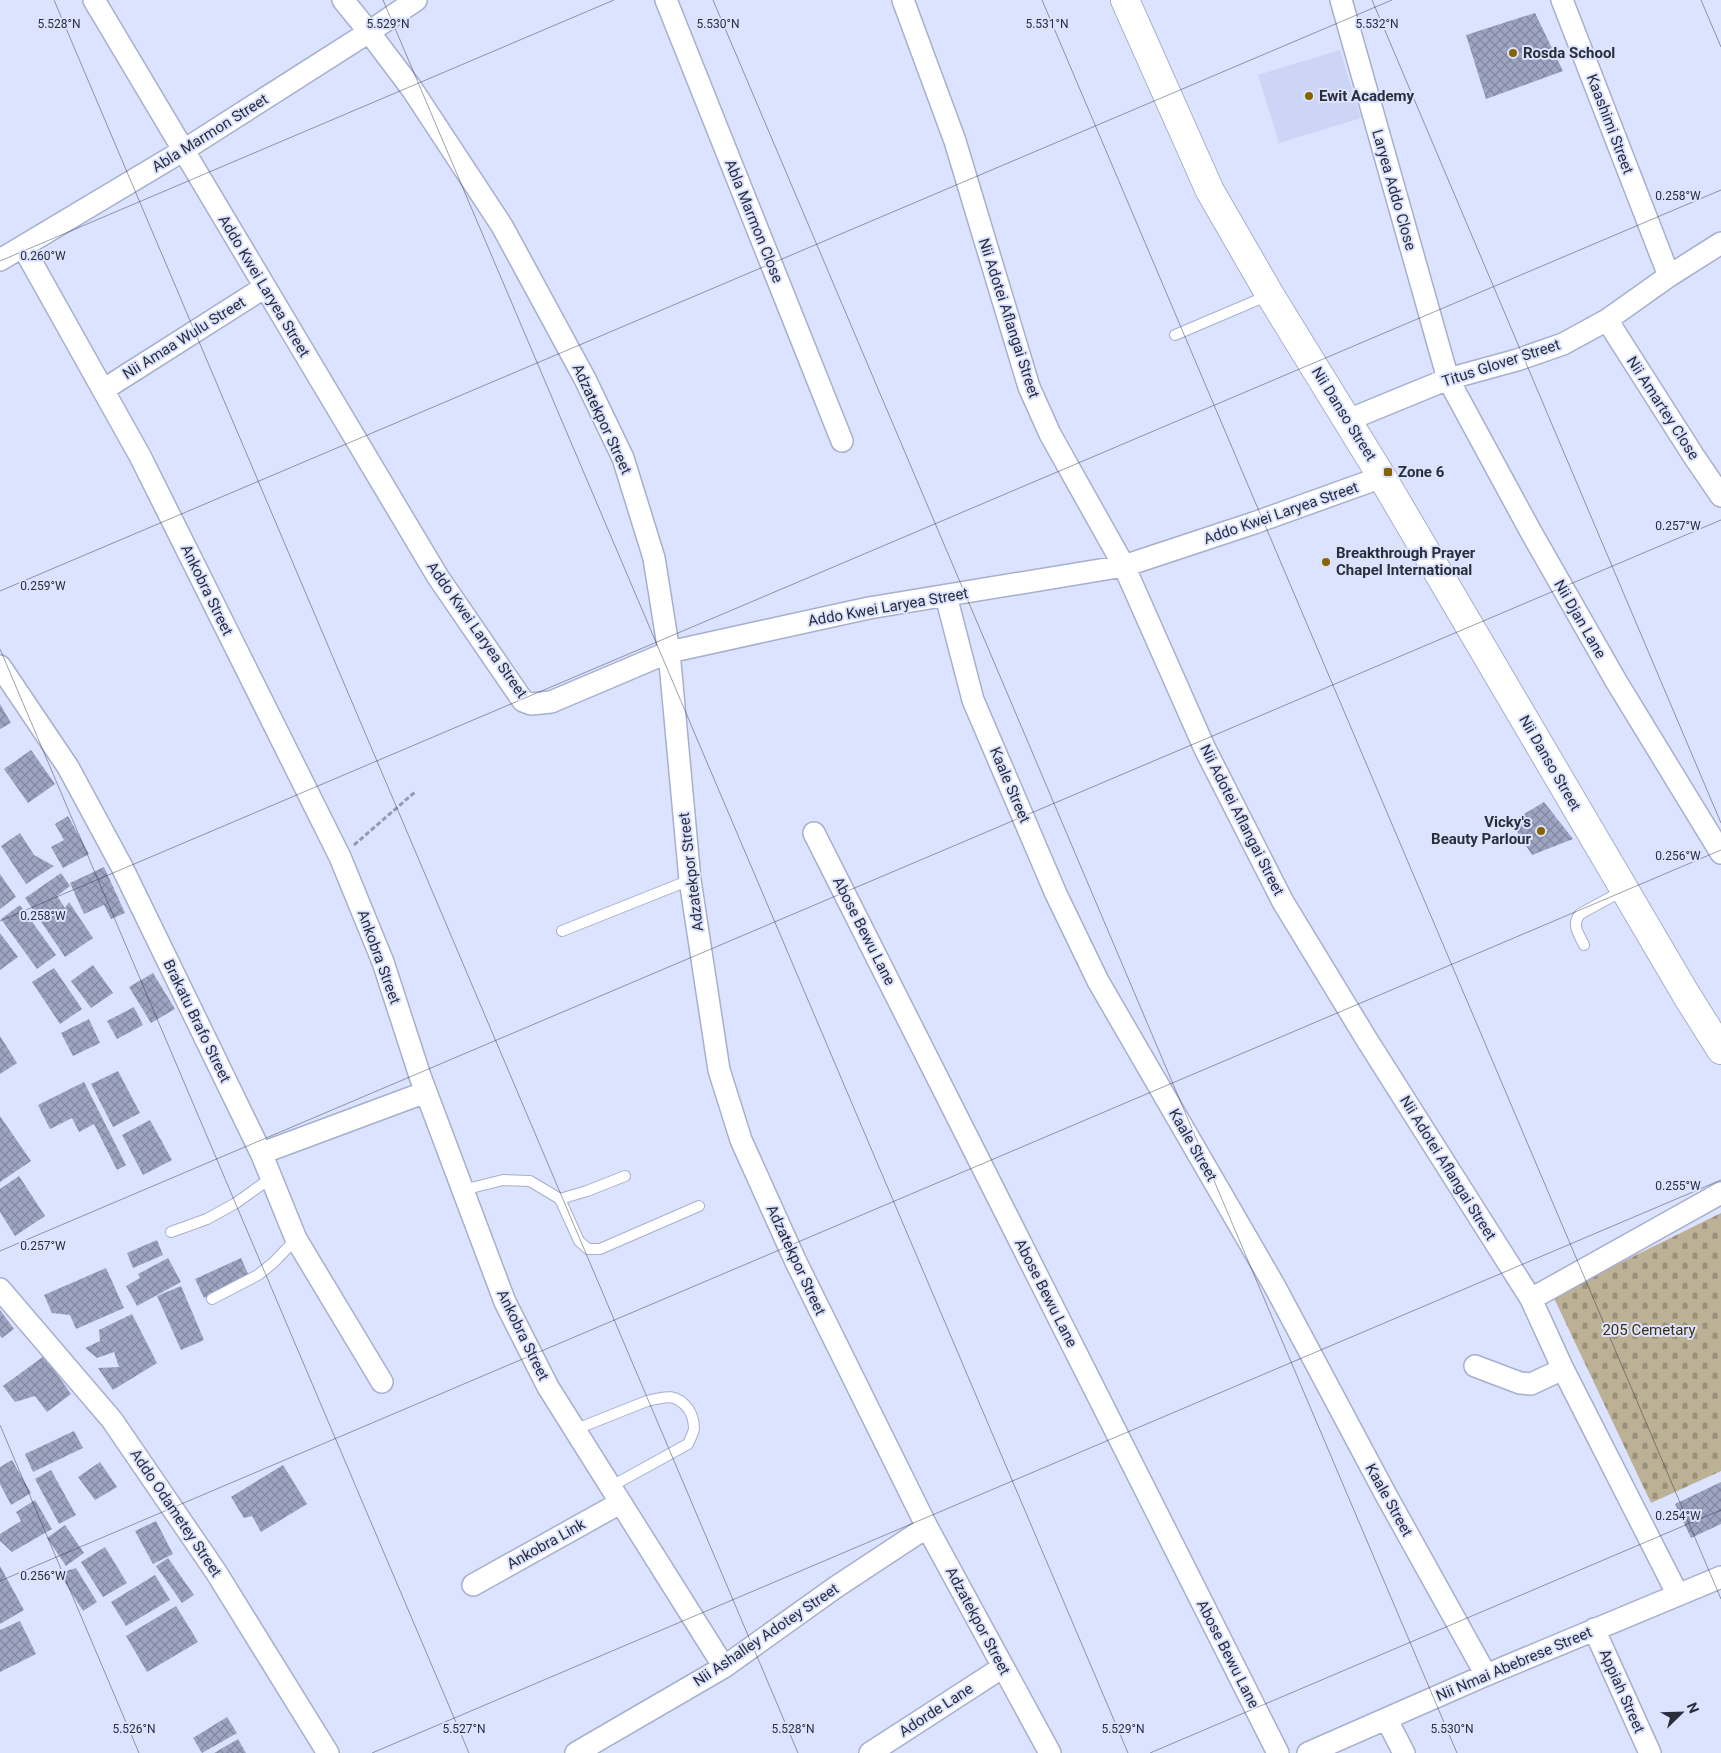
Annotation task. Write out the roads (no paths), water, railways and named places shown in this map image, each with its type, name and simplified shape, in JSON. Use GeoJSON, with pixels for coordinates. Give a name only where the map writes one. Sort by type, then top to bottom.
{"type":"FeatureCollection","features":[{"type":"Feature","properties":{"kind":"street","name":"Addo Kwei Laryea Street"},"geometry":{"type":"LineString","coordinates":[[94,0],[438,577],[523,701],[530,704],[551,702],[669,652],[869,608],[1124,566],[1254,523],[1382,477]]}},
{"type":"Feature","properties":{"kind":"street","name":"Adzatekpor Street"},"geometry":{"type":"LineString","coordinates":[[343,0],[370,32],[412,89],[502,226],[585,379],[623,458],[654,558],[669,652],[690,880],[719,1070],[741,1140],[795,1260],[927,1527],[1050,1753]]}},
{"type":"Feature","properties":{"kind":"street","name":"Abla Marmon Street"},"geometry":{"type":"LineString","coordinates":[[0,260],[184,150],[370,32],[416,0]]}},
{"type":"Feature","properties":{"kind":"street","name":"Abla Marmon Close"},"geometry":{"type":"LineString","coordinates":[[666,0],[842,441]]}},
{"type":"Feature","properties":{"kind":"street","name":"Nii Adotei Aflangai Street"},"geometry":{"type":"LineString","coordinates":[[903,0],[955,141],[1029,387],[1050,434],[1124,566],[1205,749],[1283,902],[1367,1040],[1531,1299],[1563,1369],[1678,1595]]}},
{"type":"Feature","properties":{"kind":"street","name":"Nii Danso Street"},"geometry":{"type":"LineString","coordinates":[[1125,0],[1210,191],[1270,295],[1382,477],[1687,996],[1721,1050]]}},
{"type":"Feature","properties":{"kind":"street","name":"Laryea Addo Close"},"geometry":{"type":"LineString","coordinates":[[1341,0],[1448,379]]}},
{"type":"Feature","properties":{"kind":"street","name":"Kaashimi Street"},"geometry":{"type":"LineString","coordinates":[[1562,0],[1669,276]]}},
{"type":"Feature","properties":{"kind":"street","name":"Titus Glover Street"},"geometry":{"type":"LineString","coordinates":[[1348,420],[1448,379],[1517,360],[1563,344],[1607,320],[1669,276],[1721,243]]}},
{"type":"Feature","properties":{"kind":"street","name":"Ankobra Street"},"geometry":{"type":"LineString","coordinates":[[23,247],[140,456],[340,857],[383,962],[426,1092],[504,1302],[548,1387],[724,1667]]}},
{"type":"Feature","properties":{"kind":"street","name":"Nii Amaa Wulu Street"},"geometry":{"type":"LineString","coordinates":[[103,390],[265,287]]}},
{"type":"Feature","properties":{"kind":"street","name":"Nii Amartey Close"},"geometry":{"type":"LineString","coordinates":[[1607,320],[1721,496]]}},
{"type":"Feature","properties":{"kind":"street","name":"Nii Djan Lane"},"geometry":{"type":"LineString","coordinates":[[1448,379],[1531,532],[1616,681],[1721,853]]}},
{"type":"Feature","properties":{"kind":"street","name":"Kaale Street"},"geometry":{"type":"LineString","coordinates":[[946,596],[973,700],[1056,894],[1098,981],[1274,1285],[1486,1675]]}},
{"type":"Feature","properties":{"kind":"street","name":"Brakatu Brafo Street"},"geometry":{"type":"LineString","coordinates":[[0,666],[68,767],[122,867],[262,1155],[296,1239],[382,1382]]}},
{"type":"Feature","properties":{"kind":"street","name":"Abose Bewu Lane"},"geometry":{"type":"LineString","coordinates":[[814,833],[1278,1753]]}},
{"type":"Feature","properties":{"kind":"street"},"geometry":{"type":"LineString","coordinates":[[262,1155],[270,1150],[426,1092]]}},
{"type":"Feature","properties":{"kind":"street"},"geometry":{"type":"LineString","coordinates":[[1531,1299],[1721,1193]]}},
{"type":"Feature","properties":{"kind":"street","name":"Addo Odametey Street"},"geometry":{"type":"LineString","coordinates":[[0,1290],[112,1420],[216,1572],[328,1753]]}},
{"type":"Feature","properties":{"kind":"street"},"geometry":{"type":"LineString","coordinates":[[1475,1366],[1520,1383],[1532,1384],[1563,1369]]}},
{"type":"Feature","properties":{"kind":"street","name":"Ankobra Link"},"geometry":{"type":"LineString","coordinates":[[472,1585],[615,1495]]}},
{"type":"Feature","properties":{"kind":"street","name":"Nii Ashalley Adotey Street"},"geometry":{"type":"LineString","coordinates":[[576,1753],[724,1667],[836,1587],[927,1527]]}},
{"type":"Feature","properties":{"kind":"street","name":"Nii Nmai Abebrese Street"},"geometry":{"type":"LineString","coordinates":[[1308,1753],[1486,1675],[1721,1577]]}},
{"type":"Feature","properties":{"kind":"street","name":"Appiah Street"},"geometry":{"type":"LineString","coordinates":[[1594,1629],[1650,1753]]}},
{"type":"Feature","properties":{"kind":"street","name":"Adorde Lane"},"geometry":{"type":"LineString","coordinates":[[870,1753],[1003,1667]]}},
{"type":"Feature","properties":{"kind":"street"},"geometry":{"type":"LineString","coordinates":[[1387,1720],[1404,1753]]}},
{"type":"Feature","properties":{"kind":"lane"},"geometry":{"type":"LineString","coordinates":[[1175,335],[1270,295]]}},
{"type":"Feature","properties":{"kind":"lane"},"geometry":{"type":"LineString","coordinates":[[562,931],[690,880]]}},
{"type":"Feature","properties":{"kind":"lane"},"geometry":{"type":"LineString","coordinates":[[1584,945],[1575,926],[1576,919],[1580,914],[1625,889]]}},
{"type":"Feature","properties":{"kind":"lane"},"geometry":{"type":"LineString","coordinates":[[560,1199],[588,1191],[625,1176]]}},
{"type":"Feature","properties":{"kind":"lane"},"geometry":{"type":"LineString","coordinates":[[171,1232],[207,1219],[236,1203],[271,1178]]}},
{"type":"Feature","properties":{"kind":"lane"},"geometry":{"type":"LineString","coordinates":[[463,1190],[503,1180],[530,1181],[560,1199],[579,1241],[588,1249],[600,1249],[699,1206]]}},
{"type":"Feature","properties":{"kind":"lane"},"geometry":{"type":"LineString","coordinates":[[212,1299],[258,1275],[273,1263],[296,1239]]}},
{"type":"Feature","properties":{"kind":"lane"},"geometry":{"type":"LineString","coordinates":[[574,1430],[660,1398],[672,1397],[682,1401],[691,1414],[694,1428],[688,1444],[615,1495]]}},
{"type":"Feature","properties":{"kind":"place","name":"Rosda School"},"geometry":{"type":"Point","coordinates":[1513,53]}},
{"type":"Feature","properties":{"kind":"place","name":"Ewit Academy"},"geometry":{"type":"Point","coordinates":[1309,96]}},
{"type":"Feature","properties":{"kind":"place","name":"Zone 6"},"geometry":{"type":"Point","coordinates":[1388,472]}},
{"type":"Feature","properties":{"kind":"place","name":"Breakthrough Prayer Chapel International"},"geometry":{"type":"Point","coordinates":[1326,562]}},
{"type":"Feature","properties":{"kind":"place","name":"Vicky's Beauty Parlour"},"geometry":{"type":"Point","coordinates":[1541,831]}},
{"type":"Feature","properties":{"kind":"park label","name":"205 Cemetary"},"geometry":{"type":"Point","coordinates":[1649,1330]}}]}
